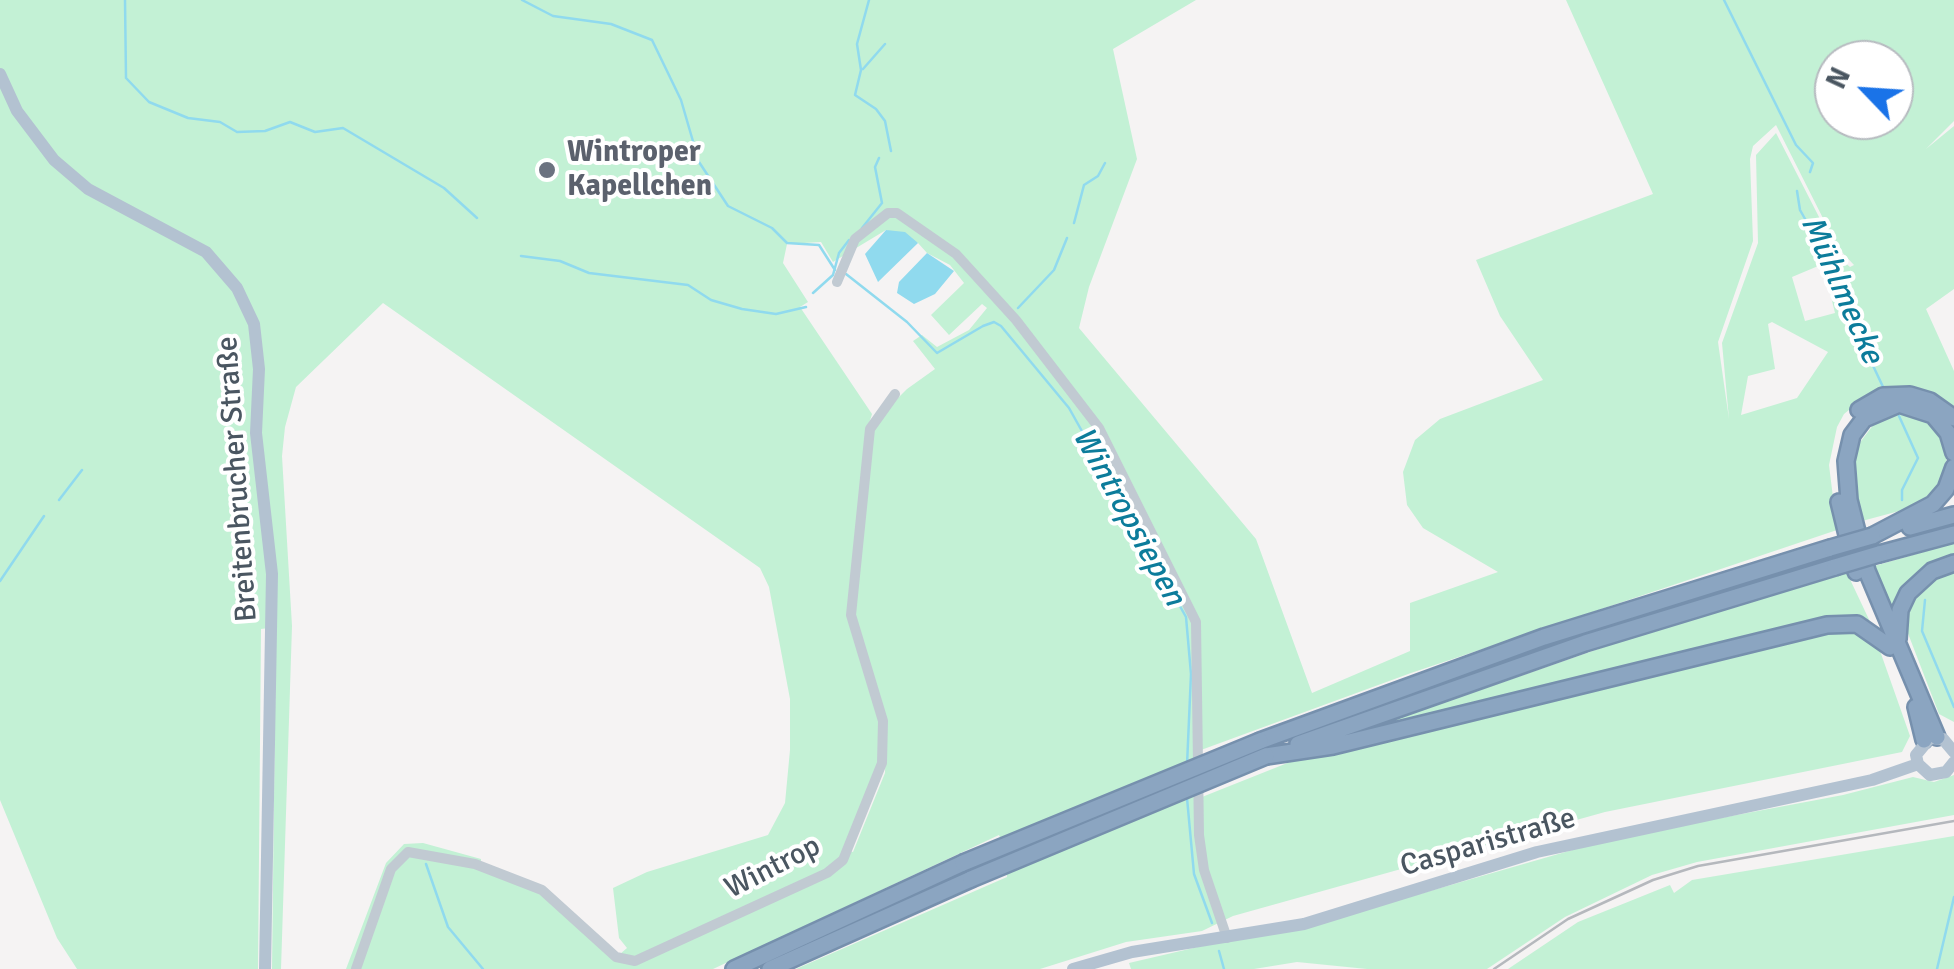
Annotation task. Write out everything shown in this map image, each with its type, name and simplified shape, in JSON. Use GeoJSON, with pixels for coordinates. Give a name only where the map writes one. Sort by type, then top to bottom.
{"type":"FeatureCollection","features":[{"type":"Feature","properties":{"kind":"highway"},"geometry":{"type":"LineString","coordinates":[[1894,645],[1846,542],[1837,486],[1839,440],[1857,411],[1892,394],[1920,397],[1954,418]]}},
{"type":"Feature","properties":{"kind":"highway"},"geometry":{"type":"LineString","coordinates":[[1931,739],[1859,546],[1848,500],[1849,443],[1870,414],[1891,405],[1907,405],[1941,422],[1954,453]]}},
{"type":"Feature","properties":{"kind":"highway"},"geometry":{"type":"LineString","coordinates":[[1872,536],[1932,504],[1946,489],[1954,466]]}},
{"type":"Feature","properties":{"kind":"highway"},"geometry":{"type":"LineString","coordinates":[[734,969],[963,863],[1544,637],[1830,548],[1954,515]]}},
{"type":"Feature","properties":{"kind":"highway"},"geometry":{"type":"LineString","coordinates":[[770,969],[1263,749],[1585,643],[1954,534]]}},
{"type":"Feature","properties":{"kind":"highway"},"geometry":{"type":"LineString","coordinates":[[1894,645],[1900,610],[1908,593],[1922,578],[1954,563]]}},
{"type":"Feature","properties":{"kind":"highway"},"geometry":{"type":"LineString","coordinates":[[1263,749],[1334,746],[1836,623],[1857,624],[1894,645]]}},
{"type":"Feature","properties":{"kind":"main road","name":"Breitenbrucher Straße"},"geometry":{"type":"LineString","coordinates":[[0,74],[30,130],[68,174],[101,196],[196,245],[230,277],[249,311],[257,339],[256,434],[270,552],[272,700],[265,969]]}},
{"type":"Feature","properties":{"kind":"main road"},"geometry":{"type":"LineString","coordinates":[[1918,764],[1917,750],[1931,739],[1954,752]]}},
{"type":"Feature","properties":{"kind":"main road","name":"Casparistraße"},"geometry":{"type":"LineString","coordinates":[[1073,969],[1132,952],[1319,920],[1593,838],[1872,780],[1918,764],[1930,775],[1938,776],[1954,762]]}},
{"type":"Feature","properties":{"kind":"street"},"geometry":{"type":"LineString","coordinates":[[837,282],[855,239],[888,213],[897,213],[956,254],[1016,320],[1099,428],[1196,622],[1199,835],[1204,870],[1227,938]]}},
{"type":"Feature","properties":{"kind":"street","name":"Wintrop"},"geometry":{"type":"LineString","coordinates":[[356,969],[391,869],[408,852],[475,864],[542,890],[616,957],[635,961],[826,874],[844,860],[882,764],[882,721],[851,615],[870,429],[895,394]]}},
{"type":"Feature","properties":{"kind":"green space"},"geometry":{"type":"Polygon","coordinates":[[[0,0],[1196,0],[1113,49],[1137,159],[1089,287],[1079,328],[1256,539],[1312,693],[1410,651],[1410,603],[1498,572],[1423,528],[1407,505],[1403,472],[1415,440],[1440,419],[1543,380],[1500,316],[1476,260],[1653,194],[1566,0],[1954,0],[1954,121],[1926,149],[1954,126],[1954,289],[1926,309],[1954,371],[1954,407],[1926,391],[1890,389],[1865,397],[1844,414],[1837,427],[1829,465],[1837,530],[1411,673],[1201,750],[1202,797],[1300,758],[1852,627],[1879,648],[1910,736],[1902,752],[1605,812],[1233,916],[1202,931],[1126,942],[1040,969],[796,969],[1007,877],[1005,849],[999,835],[713,969],[346,969],[386,863],[404,844],[423,843],[481,859],[481,868],[537,890],[626,964],[632,956],[620,954],[627,948],[619,938],[613,888],[647,872],[768,835],[785,803],[790,750],[790,699],[769,587],[760,568],[383,303],[296,387],[285,427],[282,456],[292,626],[281,969],[272,969],[276,627],[261,629],[258,969],[77,969],[57,938],[0,800],[0,0]],[[1776,125],[1753,146],[1753,241],[1718,342],[1729,419],[1722,343],[1758,243],[1756,155],[1776,133],[1840,258],[1850,267],[1854,265],[1838,248],[1776,125]],[[886,230],[833,262],[821,242],[787,244],[783,263],[808,302],[800,307],[872,414],[867,430],[849,620],[879,723],[880,765],[846,850],[853,852],[885,773],[886,723],[853,620],[873,430],[878,418],[907,389],[935,369],[913,341],[922,335],[937,347],[969,330],[987,308],[982,304],[949,335],[931,315],[964,283],[950,265],[927,253],[918,243],[886,230]],[[1823,264],[1792,277],[1805,321],[1835,313],[1823,264]],[[1772,322],[1768,324],[1775,369],[1748,376],[1741,415],[1797,398],[1828,352],[1772,322]]]}},
{"type":"Feature","properties":{"kind":"green space"},"geometry":{"type":"Polygon","coordinates":[[[1902,411],[1919,415],[1941,436],[1947,456],[1944,478],[1918,506],[1862,521],[1854,476],[1858,445],[1877,420],[1902,411]]]}},
{"type":"Feature","properties":{"kind":"green space"},"geometry":{"type":"Polygon","coordinates":[[[1954,543],[1954,559],[1936,566],[1894,625],[1871,567],[1954,543]]]}},
{"type":"Feature","properties":{"kind":"green space"},"geometry":{"type":"Polygon","coordinates":[[[1954,568],[1954,722],[1939,714],[1904,623],[1911,599],[1925,582],[1954,568]]]}},
{"type":"Feature","properties":{"kind":"green space"},"geometry":{"type":"Polygon","coordinates":[[[1847,573],[1873,628],[1859,620],[1370,728],[1610,645],[1847,573]]]}},
{"type":"Feature","properties":{"kind":"green space"},"geometry":{"type":"Polygon","coordinates":[[[1954,775],[1954,815],[1697,862],[1652,875],[1565,917],[1487,969],[1367,969],[1297,962],[1254,969],[1131,969],[1129,963],[1395,901],[1614,838],[1843,795],[1913,777],[1934,782],[1954,775]]]}},
{"type":"Feature","properties":{"kind":"green space"},"geometry":{"type":"Polygon","coordinates":[[[1954,836],[1954,969],[1508,969],[1578,922],[1670,885],[1674,893],[1692,880],[1954,836]]]}},
{"type":"Feature","properties":{"kind":"water"},"geometry":{"type":"Polygon","coordinates":[[[886,230],[905,232],[918,243],[878,282],[865,254],[886,230]]]}},
{"type":"Feature","properties":{"kind":"water"},"geometry":{"type":"Polygon","coordinates":[[[927,253],[954,271],[935,294],[914,304],[897,293],[899,282],[927,253]]]}},
{"type":"Feature","properties":{"kind":"waterway"},"geometry":{"type":"LineString","coordinates":[[125,0],[126,78],[149,102],[188,118],[220,122],[237,132],[265,131],[290,122],[315,132],[343,128],[444,188],[477,218]]}},
{"type":"Feature","properties":{"kind":"waterway","name":"Wintropsiepen"},"geometry":{"type":"LineString","coordinates":[[522,0],[553,16],[611,24],[652,40],[681,100],[699,162],[728,206],[772,228],[787,243],[819,245],[835,270]]}},
{"type":"Feature","properties":{"kind":"waterway"},"geometry":{"type":"LineString","coordinates":[[869,0],[857,44],[861,70],[855,95],[876,109],[885,121],[891,151]]}},
{"type":"Feature","properties":{"kind":"waterway","name":"Mühlmecke"},"geometry":{"type":"LineString","coordinates":[[1724,0],[1796,145],[1813,163],[1810,172]]}},
{"type":"Feature","properties":{"kind":"waterway"},"geometry":{"type":"LineString","coordinates":[[863,69],[885,44]]}},
{"type":"Feature","properties":{"kind":"waterway"},"geometry":{"type":"LineString","coordinates":[[862,228],[882,203],[875,167],[879,158]]}},
{"type":"Feature","properties":{"kind":"waterway"},"geometry":{"type":"LineString","coordinates":[[1074,223],[1084,185],[1098,176],[1105,163]]}},
{"type":"Feature","properties":{"kind":"waterway","name":"Mühlmecke"},"geometry":{"type":"LineString","coordinates":[[1797,191],[1800,210],[1826,256],[1836,287],[1884,389]]}},
{"type":"Feature","properties":{"kind":"waterway"},"geometry":{"type":"LineString","coordinates":[[1018,308],[1054,270],[1067,238]]}},
{"type":"Feature","properties":{"kind":"waterway","name":"Wintropsiepen"},"geometry":{"type":"LineString","coordinates":[[813,293],[833,275],[839,253],[849,240]]}},
{"type":"Feature","properties":{"kind":"waterway"},"geometry":{"type":"LineString","coordinates":[[521,256],[560,261],[589,273],[688,285],[711,300],[742,309],[776,314],[806,307]]}},
{"type":"Feature","properties":{"kind":"waterway","name":"Wintropsiepen"},"geometry":{"type":"LineString","coordinates":[[846,274],[907,322],[937,353],[983,326],[994,322],[1001,326],[1069,408],[1186,617],[1191,674],[1187,765]]}},
{"type":"Feature","properties":{"kind":"waterway","name":"Mühlmecke"},"geometry":{"type":"LineString","coordinates":[[1899,416],[1918,458],[1902,490],[1902,500]]}},
{"type":"Feature","properties":{"kind":"waterway"},"geometry":{"type":"LineString","coordinates":[[59,500],[82,470]]}},
{"type":"Feature","properties":{"kind":"waterway"},"geometry":{"type":"LineString","coordinates":[[0,581],[44,516]]}},
{"type":"Feature","properties":{"kind":"waterway","name":"Mühlmecke"},"geometry":{"type":"LineString","coordinates":[[1925,600],[1922,631],[1954,707]]}},
{"type":"Feature","properties":{"kind":"waterway","name":"Wintropsiepen"},"geometry":{"type":"LineString","coordinates":[[1187,798],[1194,874],[1212,923]]}},
{"type":"Feature","properties":{"kind":"waterway"},"geometry":{"type":"LineString","coordinates":[[426,864],[448,927],[483,969]]}},
{"type":"Feature","properties":{"kind":"waterway"},"geometry":{"type":"LineString","coordinates":[[1937,969],[1954,897]]}},
{"type":"Feature","properties":{"kind":"waterway"},"geometry":{"type":"LineString","coordinates":[[1219,951],[1224,969]]}},
{"type":"Feature","properties":{"kind":"railway"},"geometry":{"type":"LineString","coordinates":[[1494,969],[1568,919],[1653,880],[1698,866],[1954,821]]}},
{"type":"Feature","properties":{"kind":"place","name":"Wintroper Kapellchen"},"geometry":{"type":"Point","coordinates":[547,170]}}]}
